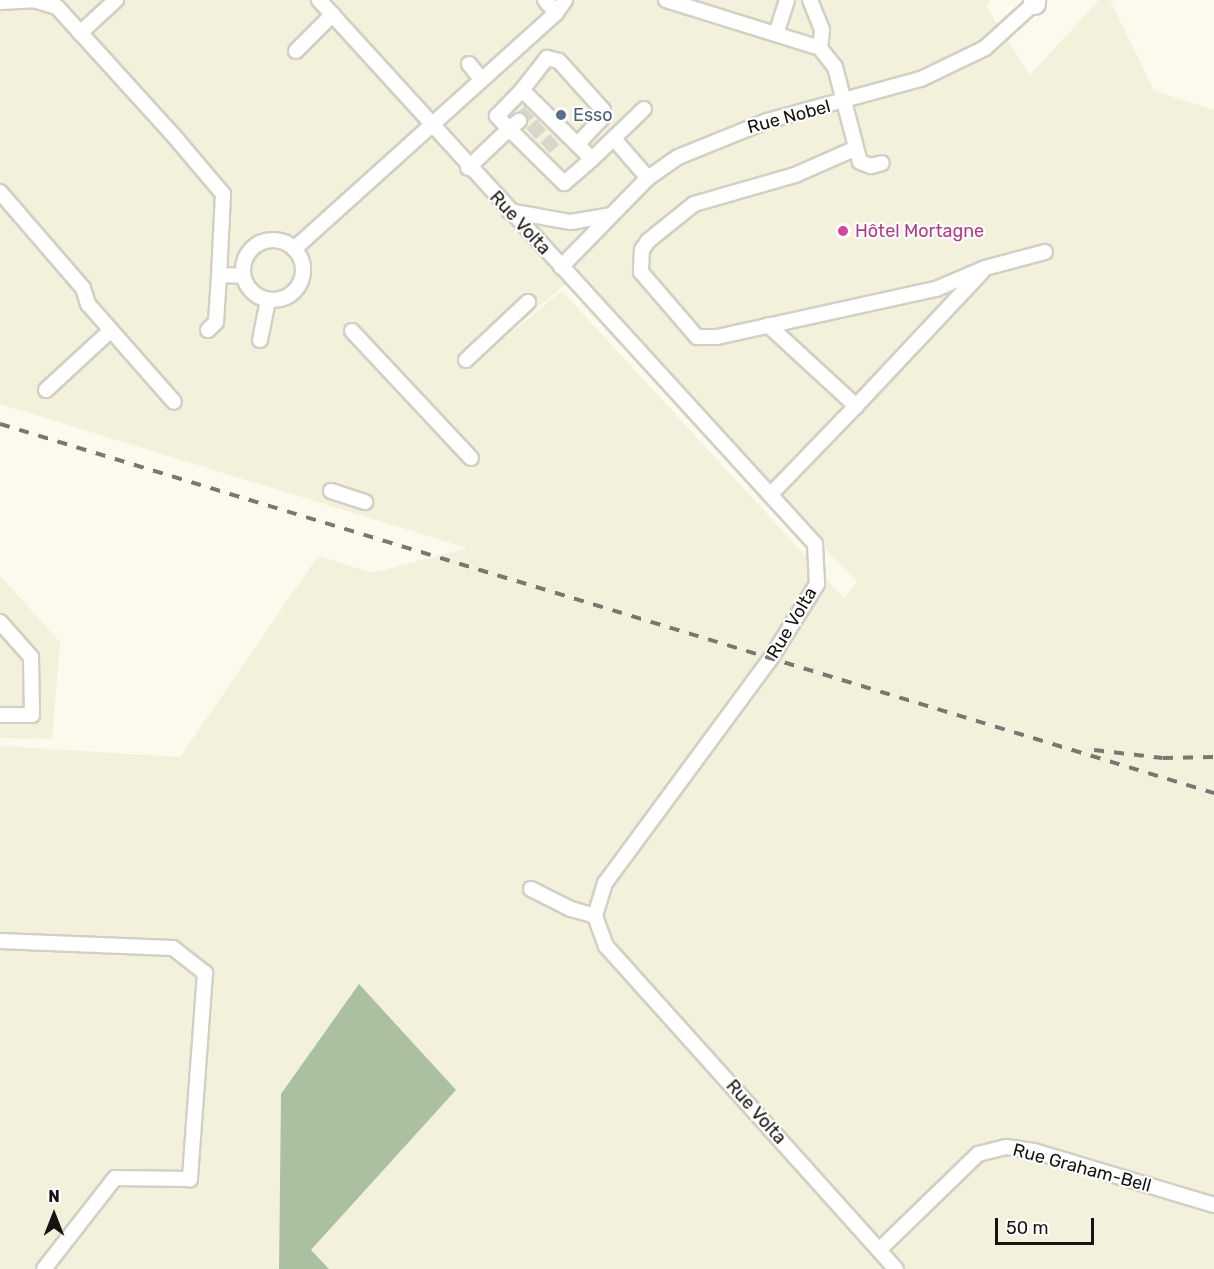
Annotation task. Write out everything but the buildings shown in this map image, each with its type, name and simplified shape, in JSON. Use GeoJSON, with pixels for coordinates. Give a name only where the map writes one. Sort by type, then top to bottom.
{"type":"FeatureCollection","features":[{"type":"Feature","properties":{"kind":"street"},"geometry":{"type":"LineString","coordinates":[[0,2],[34,0],[57,6],[224,194],[216,322],[208,330]]}},
{"type":"Feature","properties":{"kind":"street"},"geometry":{"type":"LineString","coordinates":[[80,33],[116,0]]}},
{"type":"Feature","properties":{"kind":"street","name":"Rue Volta"},"geometry":{"type":"LineString","coordinates":[[319,0],[507,211],[815,544],[817,584],[771,658],[605,883],[595,916],[606,946],[896,1269]]}},
{"type":"Feature","properties":{"kind":"street"},"geometry":{"type":"LineString","coordinates":[[545,0],[556,13]]}},
{"type":"Feature","properties":{"kind":"street"},"geometry":{"type":"LineString","coordinates":[[294,249],[429,124],[556,13],[565,0]]}},
{"type":"Feature","properties":{"kind":"street"},"geometry":{"type":"LineString","coordinates":[[666,0],[820,48],[835,67],[854,149],[860,162],[871,166],[882,163]]}},
{"type":"Feature","properties":{"kind":"street"},"geometry":{"type":"LineString","coordinates":[[776,34],[787,0]]}},
{"type":"Feature","properties":{"kind":"street"},"geometry":{"type":"LineString","coordinates":[[810,0],[822,30],[820,48]]}},
{"type":"Feature","properties":{"kind":"street","name":"Rue Nobel"},"geometry":{"type":"LineString","coordinates":[[561,267],[648,178],[678,158],[729,134],[905,85],[985,48],[1035,1]]}},
{"type":"Feature","properties":{"kind":"street"},"geometry":{"type":"LineString","coordinates":[[296,51],[333,14]]}},
{"type":"Feature","properties":{"kind":"street"},"geometry":{"type":"LineString","coordinates":[[578,144],[602,118],[603,110],[559,61],[547,58],[522,90],[497,116],[514,125],[527,138],[550,143],[578,144],[592,159]]}},
{"type":"Feature","properties":{"kind":"street"},"geometry":{"type":"LineString","coordinates":[[469,64],[481,79]]}},
{"type":"Feature","properties":{"kind":"street"},"geometry":{"type":"LineString","coordinates":[[522,90],[546,121],[550,143],[564,183],[644,110]]}},
{"type":"Feature","properties":{"kind":"street"},"geometry":{"type":"LineString","coordinates":[[468,168],[514,125]]}},
{"type":"Feature","properties":{"kind":"street"},"geometry":{"type":"LineString","coordinates":[[614,139],[648,178]]}},
{"type":"Feature","properties":{"kind":"street"},"geometry":{"type":"LineString","coordinates":[[854,149],[795,175],[694,204],[648,241],[642,250],[641,272],[697,337],[717,337],[936,289],[986,268],[1045,252]]}},
{"type":"Feature","properties":{"kind":"street"},"geometry":{"type":"LineString","coordinates":[[0,192],[83,288],[88,304],[174,402]]}},
{"type":"Feature","properties":{"kind":"street"},"geometry":{"type":"LineString","coordinates":[[507,211],[540,220],[571,222],[596,220],[615,213]]}},
{"type":"Feature","properties":{"kind":"street"},"geometry":{"type":"LineString","coordinates":[[276,240],[294,249],[303,266],[299,285],[284,298],[268,300],[256,295],[243,276],[244,260],[257,244],[276,240]]}},
{"type":"Feature","properties":{"kind":"street"},"geometry":{"type":"LineString","coordinates":[[770,495],[986,268]]}},
{"type":"Feature","properties":{"kind":"street"},"geometry":{"type":"LineString","coordinates":[[219,275],[243,276]]}},
{"type":"Feature","properties":{"kind":"street"},"geometry":{"type":"LineString","coordinates":[[260,340],[268,300]]}},
{"type":"Feature","properties":{"kind":"street"},"geometry":{"type":"LineString","coordinates":[[466,360],[528,302]]}},
{"type":"Feature","properties":{"kind":"street"},"geometry":{"type":"LineString","coordinates":[[768,325],[856,406]]}},
{"type":"Feature","properties":{"kind":"street"},"geometry":{"type":"LineString","coordinates":[[46,390],[111,330]]}},
{"type":"Feature","properties":{"kind":"street"},"geometry":{"type":"LineString","coordinates":[[352,331],[471,458]]}},
{"type":"Feature","properties":{"kind":"street"},"geometry":{"type":"LineString","coordinates":[[331,491],[365,502]]}},
{"type":"Feature","properties":{"kind":"street"},"geometry":{"type":"LineString","coordinates":[[0,622],[31,657],[32,715],[0,714]]}},
{"type":"Feature","properties":{"kind":"street"},"geometry":{"type":"LineString","coordinates":[[531,889],[571,909],[595,916]]}},
{"type":"Feature","properties":{"kind":"street"},"geometry":{"type":"LineString","coordinates":[[0,941],[173,948],[205,973],[190,1179],[115,1178],[44,1269]]}},
{"type":"Feature","properties":{"kind":"street","name":"Rue Graham-Bell"},"geometry":{"type":"LineString","coordinates":[[879,1250],[978,1154],[1006,1147],[1034,1151],[1214,1205]]}},
{"type":"Feature","properties":{"kind":"shaded area"},"geometry":{"type":"Polygon","coordinates":[[[0,0],[991,0],[986,7],[1030,75],[1099,0],[1110,0],[1154,91],[1214,110],[1214,1269],[329,1269],[311,1251],[456,1090],[281,1094],[279,1269],[0,1269],[0,746],[180,757],[318,556],[373,573],[467,548],[0,404],[0,0]],[[569,281],[475,362],[562,291],[844,598],[857,582],[569,281]]]}},
{"type":"Feature","properties":{"kind":"shaded area"},"geometry":{"type":"Polygon","coordinates":[[[0,576],[60,642],[52,739],[0,738],[0,576]]]}},
{"type":"Feature","properties":{"kind":"green space"},"geometry":{"type":"Polygon","coordinates":[[[359,984],[456,1090],[311,1250],[329,1269],[279,1269],[281,1094],[359,984]]]}},
{"type":"Feature","properties":{"kind":"tunnel"},"geometry":{"type":"LineString","coordinates":[[519,121],[531,110]]}},
{"type":"Feature","properties":{"kind":"tunnel"},"geometry":{"type":"LineString","coordinates":[[531,134],[542,124]]}},
{"type":"Feature","properties":{"kind":"tunnel"},"geometry":{"type":"LineString","coordinates":[[545,148],[555,139]]}},
{"type":"Feature","properties":{"kind":"railway"},"geometry":{"type":"LineString","coordinates":[[0,424],[1214,793]]}},
{"type":"Feature","properties":{"kind":"railway"},"geometry":{"type":"LineString","coordinates":[[1094,750],[1163,758],[1214,757]]}},
{"type":"Feature","properties":{"kind":"place","name":"Esso"},"geometry":{"type":"Point","coordinates":[561,115]}},
{"type":"Feature","properties":{"kind":"place","name":"Hôtel Mortagne"},"geometry":{"type":"Point","coordinates":[843,231]}}]}
